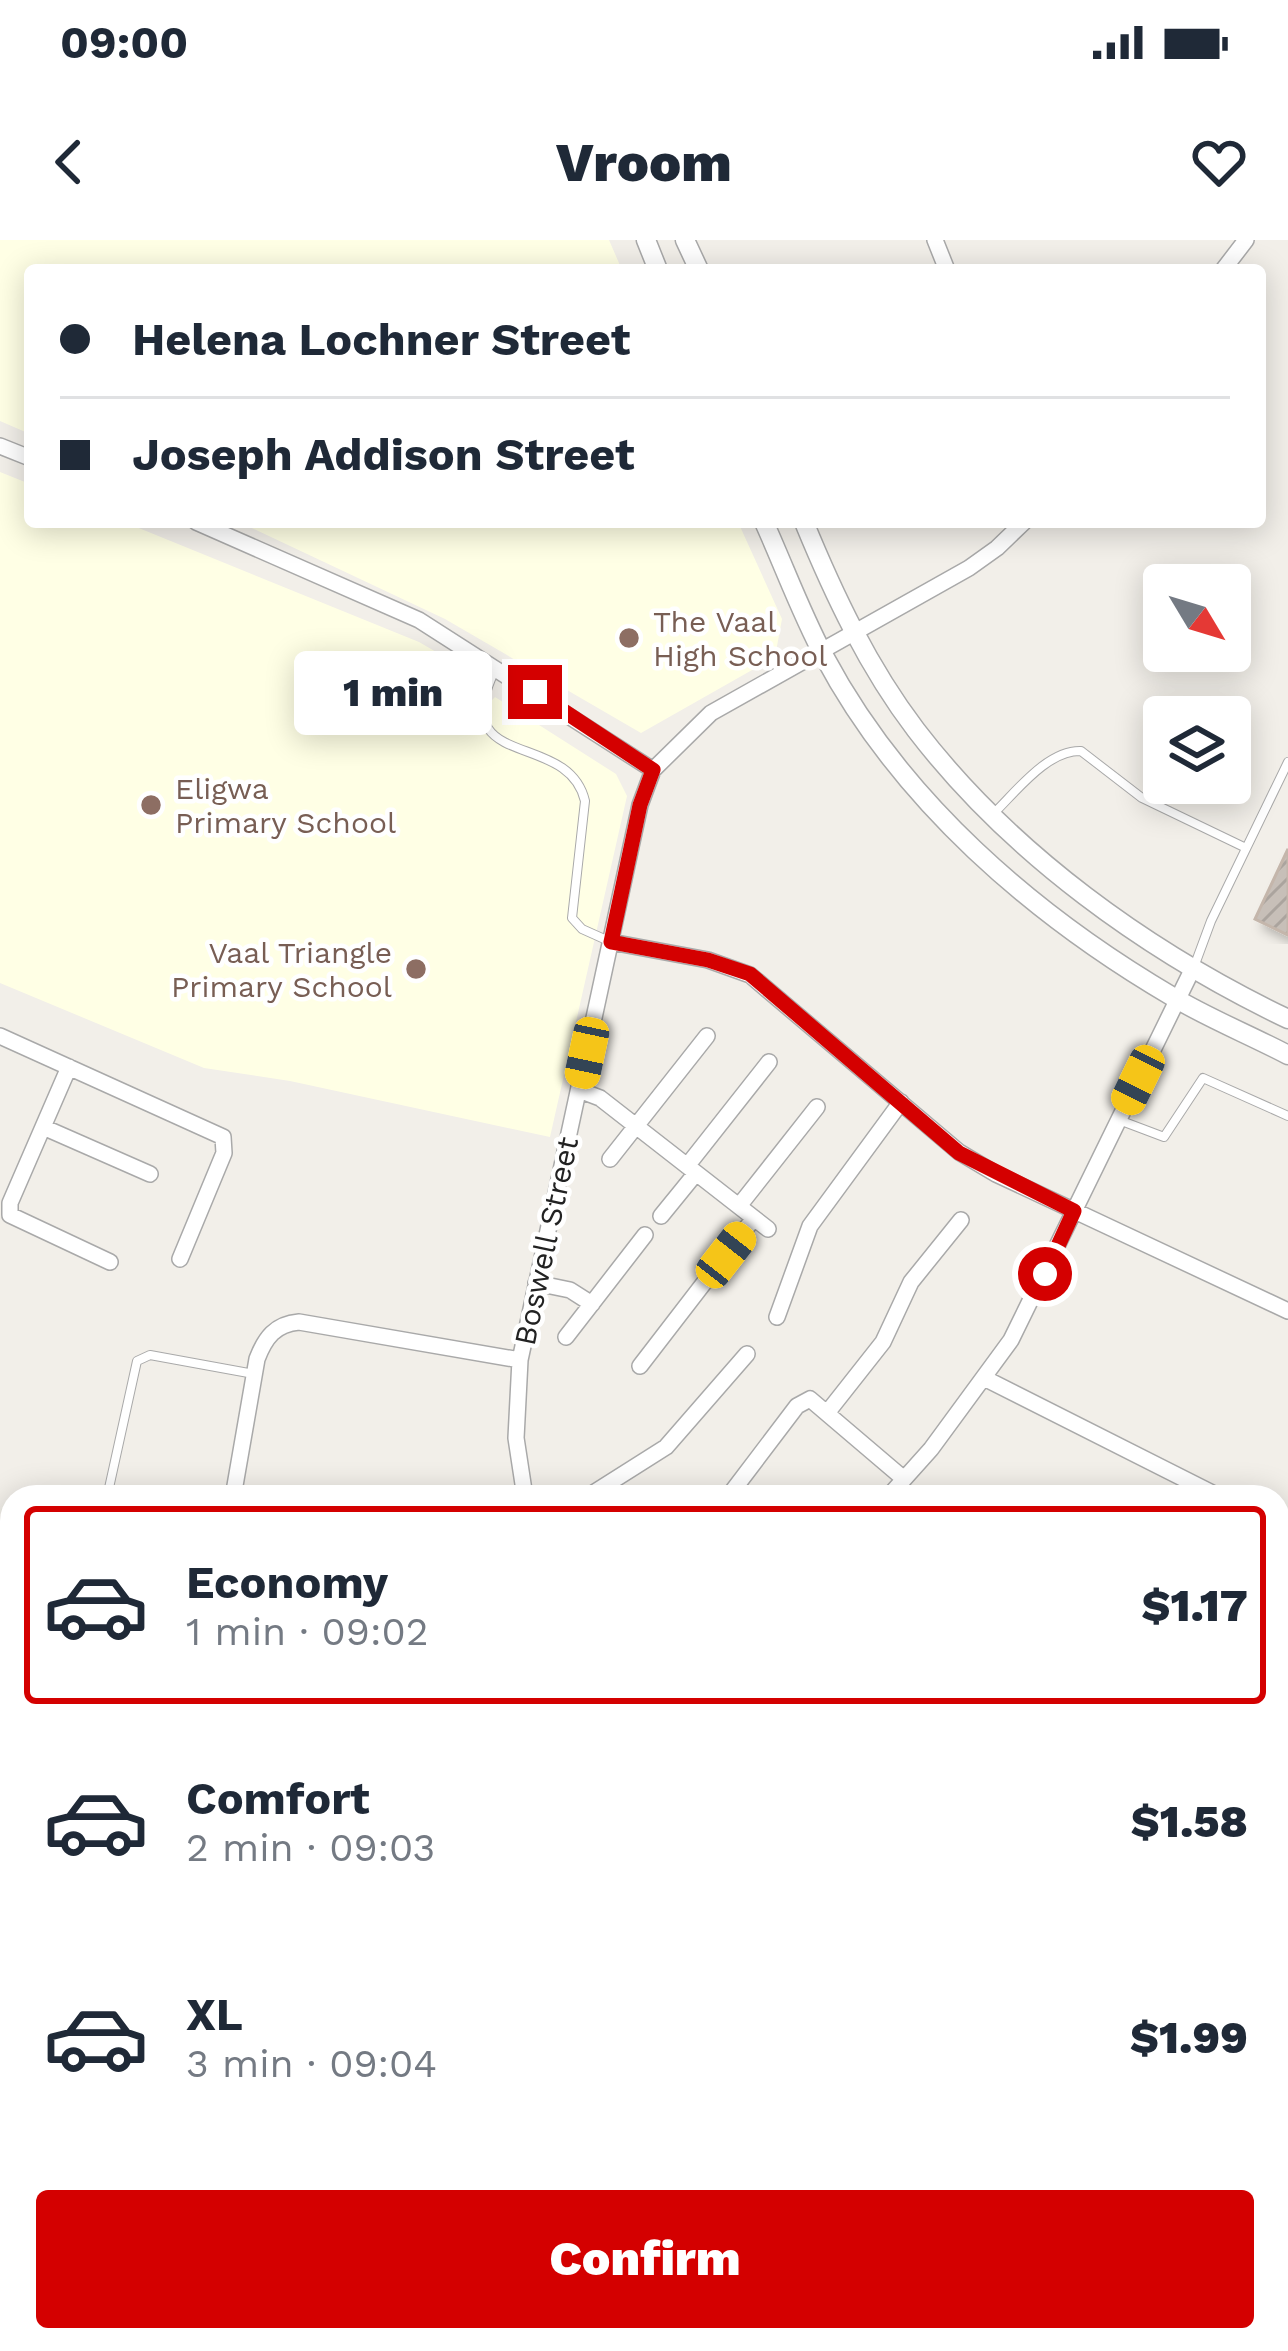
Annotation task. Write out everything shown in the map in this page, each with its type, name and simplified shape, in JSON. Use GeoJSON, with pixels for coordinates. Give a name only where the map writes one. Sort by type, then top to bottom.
{"type":"FeatureCollection","features":[{"type":"Feature","properties":{"kind":"street"},"geometry":{"type":"LineString","coordinates":[[1228,264],[1246,240]]}},
{"type":"Feature","properties":{"kind":"street"},"geometry":{"type":"LineString","coordinates":[[210,528],[419,620],[653,770]]}},
{"type":"Feature","properties":{"kind":"street"},"geometry":{"type":"LineString","coordinates":[[767,528],[822,652],[880,745],[986,859],[1102,954],[1177,1000],[1288,1055]]}},
{"type":"Feature","properties":{"kind":"street"},"geometry":{"type":"LineString","coordinates":[[806,528],[855,633],[918,732],[992,815],[1048,866],[1193,968],[1288,1019]]}},
{"type":"Feature","properties":{"kind":"street","name":"Boswell Street"},"geometry":{"type":"LineString","coordinates":[[523,1485],[516,1438],[520,1360],[640,805],[653,770],[711,712],[969,568],[1018,528]]}},
{"type":"Feature","properties":{"kind":"street"},"geometry":{"type":"LineString","coordinates":[[611,942],[708,960],[750,974],[959,1153],[1288,1310]]}},
{"type":"Feature","properties":{"kind":"street"},"geometry":{"type":"LineString","coordinates":[[899,1485],[986,1379],[1030,1306],[1193,968]]}},
{"type":"Feature","properties":{"kind":"street"},"geometry":{"type":"LineString","coordinates":[[0,1036],[225,1140],[224,1153],[180,1259]]}},
{"type":"Feature","properties":{"kind":"street"},"geometry":{"type":"LineString","coordinates":[[610,1159],[707,1036]]}},
{"type":"Feature","properties":{"kind":"street"},"geometry":{"type":"LineString","coordinates":[[661,1216],[769,1062]]}},
{"type":"Feature","properties":{"kind":"street"},"geometry":{"type":"LineString","coordinates":[[69,1067],[10,1203],[10,1215],[110,1262]]}},
{"type":"Feature","properties":{"kind":"street"},"geometry":{"type":"LineString","coordinates":[[579,1090],[600,1098],[761,1224],[640,1366]]}},
{"type":"Feature","properties":{"kind":"street"},"geometry":{"type":"LineString","coordinates":[[777,1317],[810,1226],[901,1102]]}},
{"type":"Feature","properties":{"kind":"street"},"geometry":{"type":"LineString","coordinates":[[739,1206],[817,1107]]}},
{"type":"Feature","properties":{"kind":"street"},"geometry":{"type":"LineString","coordinates":[[43,1127],[150,1174]]}},
{"type":"Feature","properties":{"kind":"street"},"geometry":{"type":"LineString","coordinates":[[827,1413],[883,1342],[911,1282],[961,1220]]}},
{"type":"Feature","properties":{"kind":"street"},"geometry":{"type":"LineString","coordinates":[[566,1337],[645,1234]]}},
{"type":"Feature","properties":{"kind":"street"},"geometry":{"type":"LineString","coordinates":[[536,1283],[570,1290],[592,1304]]}},
{"type":"Feature","properties":{"kind":"street"},"geometry":{"type":"LineString","coordinates":[[235,1485],[254,1374],[261,1348],[272,1332],[299,1322],[520,1360]]}},
{"type":"Feature","properties":{"kind":"street"},"geometry":{"type":"LineString","coordinates":[[605,1485],[666,1447],[747,1354]]}},
{"type":"Feature","properties":{"kind":"street"},"geometry":{"type":"LineString","coordinates":[[986,1379],[1196,1485]]}},
{"type":"Feature","properties":{"kind":"street"},"geometry":{"type":"LineString","coordinates":[[737,1485],[801,1402],[810,1399],[904,1480]]}},
{"type":"Feature","properties":{"kind":"lane"},"geometry":{"type":"LineString","coordinates":[[497,667],[481,698],[480,718],[489,733],[550,763],[582,787],[585,801],[572,918],[582,929],[611,942]]}},
{"type":"Feature","properties":{"kind":"lane"},"geometry":{"type":"LineString","coordinates":[[992,815],[1050,761],[1063,752],[1081,751],[1142,798],[1246,848]]}},
{"type":"Feature","properties":{"kind":"lane"},"geometry":{"type":"LineString","coordinates":[[1193,968],[1288,762]]}},
{"type":"Feature","properties":{"kind":"lane"},"geometry":{"type":"LineString","coordinates":[[1119,1120],[1164,1137],[1203,1078],[1288,1116]]}},
{"type":"Feature","properties":{"kind":"lane"},"geometry":{"type":"LineString","coordinates":[[110,1485],[137,1361],[150,1355],[254,1374]]}},
{"type":"Feature","properties":{"kind":"shaded area"},"geometry":{"type":"Polygon","coordinates":[[[0,240],[609,240],[619,264],[24,264],[24,431],[0,421],[0,240]]]}},
{"type":"Feature","properties":{"kind":"shaded area"},"geometry":{"type":"Polygon","coordinates":[[[0,472],[24,482],[24,528],[139,528],[419,642],[474,674],[475,694],[489,703],[495,697],[616,774],[627,796],[550,1137],[290,1081],[204,1068],[0,983],[0,472]]]}},
{"type":"Feature","properties":{"kind":"shaded area","name":"The Vaal High School"},"geometry":{"type":"Polygon","coordinates":[[[252,528],[741,528],[782,619],[775,657],[641,733],[445,619],[252,528]]]}},
{"type":"Feature","properties":{"kind":"building"},"geometry":{"type":"Polygon","coordinates":[[[1288,849],[1288,935],[1255,919],[1288,849]]]}},
{"type":"Feature","properties":{"kind":"place","name":"The Vaal High School"},"geometry":{"type":"Point","coordinates":[629,638]}},
{"type":"Feature","properties":{"kind":"place","name":"Eligwa Primary School"},"geometry":{"type":"Point","coordinates":[151,805]}},
{"type":"Feature","properties":{"kind":"place","name":"Vaal Triangle Primary School"},"geometry":{"type":"Point","coordinates":[416,969]}},
{"type":"Feature","properties":{"kind":"route"},"geometry":{"type":"LineString","coordinates":[[535,692],[653,770],[640,805],[611,942],[708,960],[750,974],[959,1153],[1074,1211],[1045,1274]]}}]}
